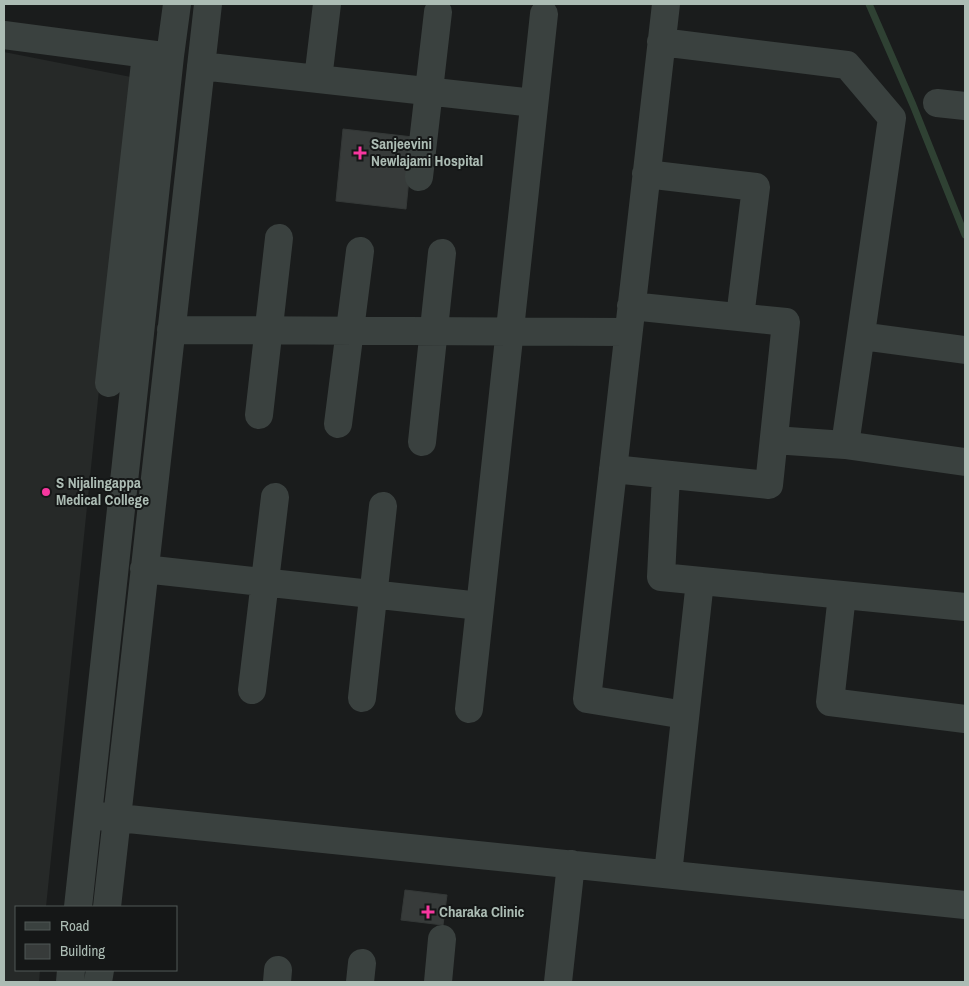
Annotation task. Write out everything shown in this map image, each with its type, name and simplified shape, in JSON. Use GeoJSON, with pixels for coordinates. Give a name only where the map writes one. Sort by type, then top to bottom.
{"type":"FeatureCollection","features":[{"type":"Feature","properties":{"kind":"street"},"geometry":{"type":"LineString","coordinates":[[109,383],[158,55],[177,4]]}},
{"type":"Feature","properties":{"kind":"street"},"geometry":{"type":"LineString","coordinates":[[107,906],[208,4]]}},
{"type":"Feature","properties":{"kind":"street"},"geometry":{"type":"LineString","coordinates":[[318,79],[327,4]]}},
{"type":"Feature","properties":{"kind":"street"},"geometry":{"type":"LineString","coordinates":[[666,4],[586,699],[685,715]]}},
{"type":"Feature","properties":{"kind":"street"},"geometry":{"type":"LineString","coordinates":[[420,177],[438,12]]}},
{"type":"Feature","properties":{"kind":"street"},"geometry":{"type":"LineString","coordinates":[[469,709],[544,14]]}},
{"type":"Feature","properties":{"kind":"street"},"geometry":{"type":"LineString","coordinates":[[4,35],[158,55]]}},
{"type":"Feature","properties":{"kind":"street"},"geometry":{"type":"LineString","coordinates":[[661,42],[847,65],[892,118],[845,446]]}},
{"type":"Feature","properties":{"kind":"street"},"geometry":{"type":"LineString","coordinates":[[78,906],[158,55]]}},
{"type":"Feature","properties":{"kind":"street"},"geometry":{"type":"LineString","coordinates":[[201,66],[534,103]]}},
{"type":"Feature","properties":{"kind":"street"},"geometry":{"type":"LineString","coordinates":[[937,103],[965,106]]}},
{"type":"Feature","properties":{"kind":"street"},"geometry":{"type":"LineString","coordinates":[[646,174],[756,187],[740,317]]}},
{"type":"Feature","properties":{"kind":"street"},"geometry":{"type":"LineString","coordinates":[[260,415],[279,238]]}},
{"type":"Feature","properties":{"kind":"street"},"geometry":{"type":"LineString","coordinates":[[338,424],[360,250]]}},
{"type":"Feature","properties":{"kind":"street"},"geometry":{"type":"LineString","coordinates":[[422,442],[442,253]]}},
{"type":"Feature","properties":{"kind":"street"},"geometry":{"type":"LineString","coordinates":[[171,330],[510,331],[630,319],[740,317],[786,322],[769,485],[613,469]]}},
{"type":"Feature","properties":{"kind":"street"},"geometry":{"type":"LineString","coordinates":[[860,336],[965,350]]}},
{"type":"Feature","properties":{"kind":"street"},"geometry":{"type":"LineString","coordinates":[[774,440],[845,446],[965,462]]}},
{"type":"Feature","properties":{"kind":"street"},"geometry":{"type":"LineString","coordinates":[[666,475],[661,577],[965,607]]}},
{"type":"Feature","properties":{"kind":"street"},"geometry":{"type":"LineString","coordinates":[[252,690],[275,497]]}},
{"type":"Feature","properties":{"kind":"street"},"geometry":{"type":"LineString","coordinates":[[362,698],[383,506]]}},
{"type":"Feature","properties":{"kind":"street"},"geometry":{"type":"LineString","coordinates":[[144,569],[480,606]]}},
{"type":"Feature","properties":{"kind":"street"},"geometry":{"type":"LineString","coordinates":[[668,874],[700,581]]}},
{"type":"Feature","properties":{"kind":"street"},"geometry":{"type":"LineString","coordinates":[[842,595],[830,702],[965,719]]}},
{"type":"Feature","properties":{"kind":"street"},"geometry":{"type":"LineString","coordinates":[[88,815],[965,905]]}},
{"type":"Feature","properties":{"kind":"street"},"geometry":{"type":"LineString","coordinates":[[558,982],[571,864]]}},
{"type":"Feature","properties":{"kind":"street"},"geometry":{"type":"LineString","coordinates":[[438,982],[442,940]]}},
{"type":"Feature","properties":{"kind":"shaded area","name":"S Nijalingappa Medical College"},"geometry":{"type":"Polygon","coordinates":[[[4,52],[131,77],[46,906],[15,906],[15,971],[40,971],[39,982],[4,982],[4,52]]]}},
{"type":"Feature","properties":{"kind":"building"},"geometry":{"type":"Polygon","coordinates":[[[343,129],[413,137],[406,209],[336,201],[343,129]]]}},
{"type":"Feature","properties":{"kind":"building"},"geometry":{"type":"Polygon","coordinates":[[[405,890],[447,895],[443,925],[401,920],[405,890]]]}},
{"type":"Feature","properties":{"kind":"waterway"},"geometry":{"type":"LineString","coordinates":[[869,4],[913,105],[965,235]]}},
{"type":"Feature","properties":{"kind":"place","name":"Sanjeevini Newlajami Hospital"},"geometry":{"type":"Point","coordinates":[360,153]}},
{"type":"Feature","properties":{"kind":"place","name":"S Nijalingappa Medical College"},"geometry":{"type":"Point","coordinates":[46,492]}},
{"type":"Feature","properties":{"kind":"place","name":"Charaka Clinic"},"geometry":{"type":"Point","coordinates":[428,912]}}]}
